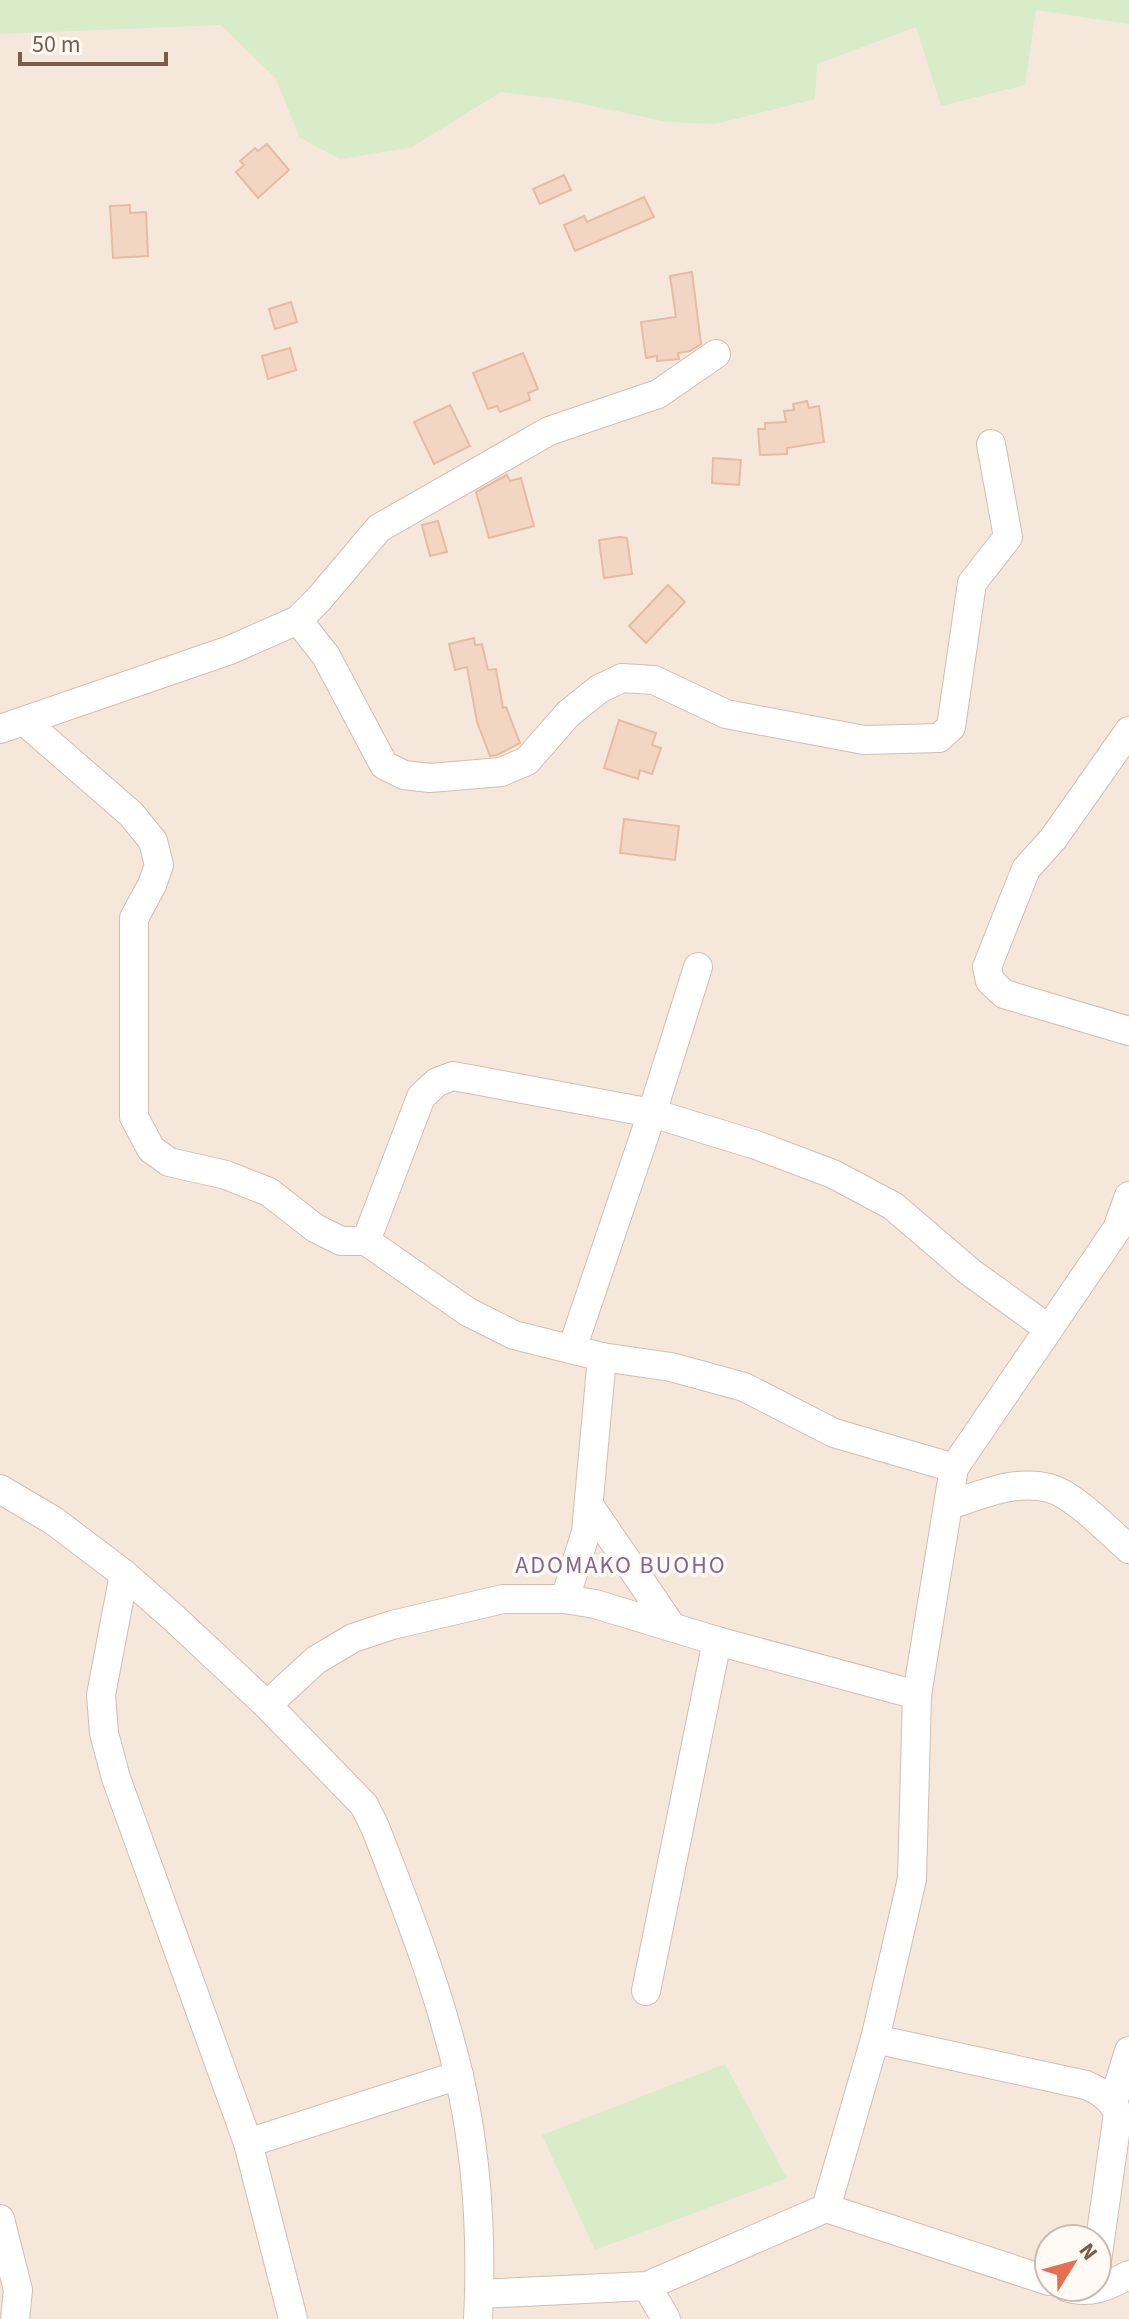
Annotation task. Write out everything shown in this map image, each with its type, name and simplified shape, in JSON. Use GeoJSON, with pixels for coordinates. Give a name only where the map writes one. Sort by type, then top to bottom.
{"type":"FeatureCollection","features":[{"type":"Feature","properties":{"kind":"street"},"geometry":{"type":"LineString","coordinates":[[12,725],[230,650],[298,620],[379,528],[549,431],[658,394],[716,354]]}},
{"type":"Feature","properties":{"kind":"street"},"geometry":{"type":"LineString","coordinates":[[298,620],[326,656],[384,765],[404,775],[430,778],[501,772],[527,761],[568,714],[599,689],[622,678],[654,680],[726,714],[864,740],[939,738],[947,734],[951,727],[972,583],[1008,537],[991,444]]}},
{"type":"Feature","properties":{"kind":"street"},"geometry":{"type":"LineString","coordinates":[[12,725],[131,814],[153,841],[159,865],[134,918],[134,1117],[151,1149],[169,1162],[226,1175],[269,1192],[315,1228],[341,1241],[366,1241],[468,1312],[514,1335],[602,1357],[671,1367],[744,1387],[834,1433],[954,1468]]}},
{"type":"Feature","properties":{"kind":"street"},"geometry":{"type":"LineString","coordinates":[[1129,731],[1053,839],[1026,869],[987,967],[990,981],[1004,994],[1129,1031]]}},
{"type":"Feature","properties":{"kind":"street"},"geometry":{"type":"LineString","coordinates":[[572,1349],[698,967]]}},
{"type":"Feature","properties":{"kind":"street"},"geometry":{"type":"LineString","coordinates":[[366,1241],[421,1097],[437,1082],[453,1076],[652,1113],[756,1145],[833,1174],[893,1206],[970,1272],[1049,1329]]}},
{"type":"Feature","properties":{"kind":"street"},"geometry":{"type":"LineString","coordinates":[[826,2208],[875,2039],[912,1879],[917,1695],[954,1468],[1117,1229],[1129,1196]]}},
{"type":"Feature","properties":{"kind":"street"},"geometry":{"type":"LineString","coordinates":[[565,1599],[586,1532],[602,1357]]}},
{"type":"Feature","properties":{"kind":"street"},"geometry":{"type":"LineString","coordinates":[[950,1505],[1021,1485],[1050,1488],[1071,1499],[1129,1549]]}},
{"type":"Feature","properties":{"kind":"street"},"geometry":{"type":"LineString","coordinates":[[0,1489],[54,1521],[124,1574],[267,1705],[364,1805],[434,1983],[459,2075],[469,2128],[477,2226],[479,2307],[647,2286],[826,2208],[1033,2276]]}},
{"type":"Feature","properties":{"kind":"street"},"geometry":{"type":"LineString","coordinates":[[589,1505],[672,1627]]}},
{"type":"Feature","properties":{"kind":"street"},"geometry":{"type":"LineString","coordinates":[[124,1574],[101,1695],[104,1733],[116,1778],[248,2143],[293,2319]]}},
{"type":"Feature","properties":{"kind":"street"},"geometry":{"type":"LineString","coordinates":[[267,1705],[316,1660],[353,1638],[392,1625],[503,1599],[565,1599],[595,1604],[717,1641],[917,1695]]}},
{"type":"Feature","properties":{"kind":"street"},"geometry":{"type":"LineString","coordinates":[[646,1991],[717,1641]]}},
{"type":"Feature","properties":{"kind":"street"},"geometry":{"type":"LineString","coordinates":[[875,2039],[1086,2085],[1100,2091],[1113,2103],[1118,2113],[1102,2223]]}},
{"type":"Feature","properties":{"kind":"street"},"geometry":{"type":"LineString","coordinates":[[1113,2103],[1129,2051]]}},
{"type":"Feature","properties":{"kind":"street"},"geometry":{"type":"LineString","coordinates":[[248,2143],[459,2075]]}},
{"type":"Feature","properties":{"kind":"street"},"geometry":{"type":"LineString","coordinates":[[0,2219],[18,2290],[15,2319]]}},
{"type":"Feature","properties":{"kind":"street"},"geometry":{"type":"LineString","coordinates":[[647,2286],[666,2319]]}},
{"type":"Feature","properties":{"kind":"shaded area"},"geometry":{"type":"Polygon","coordinates":[[[0,0],[1129,0],[1129,2319],[0,2319],[0,0]]]}},
{"type":"Feature","properties":{"kind":"green space"},"geometry":{"type":"Polygon","coordinates":[[[0,0],[1129,0],[1129,24],[1036,10],[1025,85],[941,106],[916,27],[817,64],[815,99],[715,124],[667,122],[565,100],[501,92],[412,147],[340,159],[300,138],[276,79],[221,25],[0,34],[0,0]]]}},
{"type":"Feature","properties":{"kind":"green space"},"geometry":{"type":"Polygon","coordinates":[[[725,2064],[787,2178],[595,2250],[542,2135],[725,2064]]]}},
{"type":"Feature","properties":{"kind":"building"},"geometry":{"type":"Polygon","coordinates":[[[267,144],[289,170],[258,198],[236,172],[244,165],[240,161],[255,148],[258,151],[267,144]]]}},
{"type":"Feature","properties":{"kind":"building"},"geometry":{"type":"Polygon","coordinates":[[[564,175],[571,190],[540,204],[533,189],[564,175]]]}},
{"type":"Feature","properties":{"kind":"building"},"geometry":{"type":"Polygon","coordinates":[[[644,197],[654,217],[575,251],[564,225],[584,216],[587,222],[644,197]]]}},
{"type":"Feature","properties":{"kind":"building"},"geometry":{"type":"Polygon","coordinates":[[[130,205],[130,213],[146,212],[148,256],[113,258],[110,206],[130,205]]]}},
{"type":"Feature","properties":{"kind":"building"},"geometry":{"type":"Polygon","coordinates":[[[692,272],[701,344],[690,351],[678,353],[679,359],[657,361],[657,356],[646,358],[641,322],[676,317],[670,276],[692,272]]]}},
{"type":"Feature","properties":{"kind":"building"},"geometry":{"type":"Polygon","coordinates":[[[291,302],[297,322],[275,329],[269,309],[291,302]]]}},
{"type":"Feature","properties":{"kind":"building"},"geometry":{"type":"Polygon","coordinates":[[[290,348],[296,370],[268,379],[262,356],[290,348]]]}},
{"type":"Feature","properties":{"kind":"building"},"geometry":{"type":"Polygon","coordinates":[[[523,353],[538,389],[528,393],[530,400],[500,412],[497,406],[488,409],[473,373],[523,353]]]}},
{"type":"Feature","properties":{"kind":"building"},"geometry":{"type":"Polygon","coordinates":[[[807,401],[809,408],[819,406],[824,442],[787,448],[787,454],[760,455],[758,429],[765,429],[765,423],[786,422],[784,411],[794,410],[793,404],[807,401]]]}},
{"type":"Feature","properties":{"kind":"building"},"geometry":{"type":"Polygon","coordinates":[[[450,405],[470,446],[434,464],[414,422],[450,405]]]}},
{"type":"Feature","properties":{"kind":"building"},"geometry":{"type":"Polygon","coordinates":[[[713,458],[741,460],[739,485],[712,483],[713,458]]]}},
{"type":"Feature","properties":{"kind":"building"},"geometry":{"type":"Polygon","coordinates":[[[507,475],[510,481],[521,478],[534,526],[489,538],[476,492],[507,475]]]}},
{"type":"Feature","properties":{"kind":"building"},"geometry":{"type":"Polygon","coordinates":[[[438,521],[447,552],[430,556],[422,525],[438,521]]]}},
{"type":"Feature","properties":{"kind":"building"},"geometry":{"type":"Polygon","coordinates":[[[627,538],[632,574],[604,578],[599,540],[627,538]]]}},
{"type":"Feature","properties":{"kind":"building"},"geometry":{"type":"Polygon","coordinates":[[[668,585],[685,602],[646,643],[629,626],[668,585]]]}},
{"type":"Feature","properties":{"kind":"building"},"geometry":{"type":"Polygon","coordinates":[[[474,638],[475,645],[482,644],[488,670],[496,669],[503,708],[506,707],[520,743],[497,755],[490,756],[477,722],[467,667],[455,670],[449,644],[474,638]]]}},
{"type":"Feature","properties":{"kind":"building"},"geometry":{"type":"Polygon","coordinates":[[[619,720],[656,733],[652,745],[661,748],[652,774],[640,770],[638,779],[604,768],[619,720]]]}},
{"type":"Feature","properties":{"kind":"building"},"geometry":{"type":"Polygon","coordinates":[[[624,819],[679,826],[675,860],[620,853],[624,819]]]}},
{"type":"Feature","properties":{"kind":"district","name":"ADOMAKO BUOHO"},"geometry":{"type":"Point","coordinates":[621,1565]}}]}
